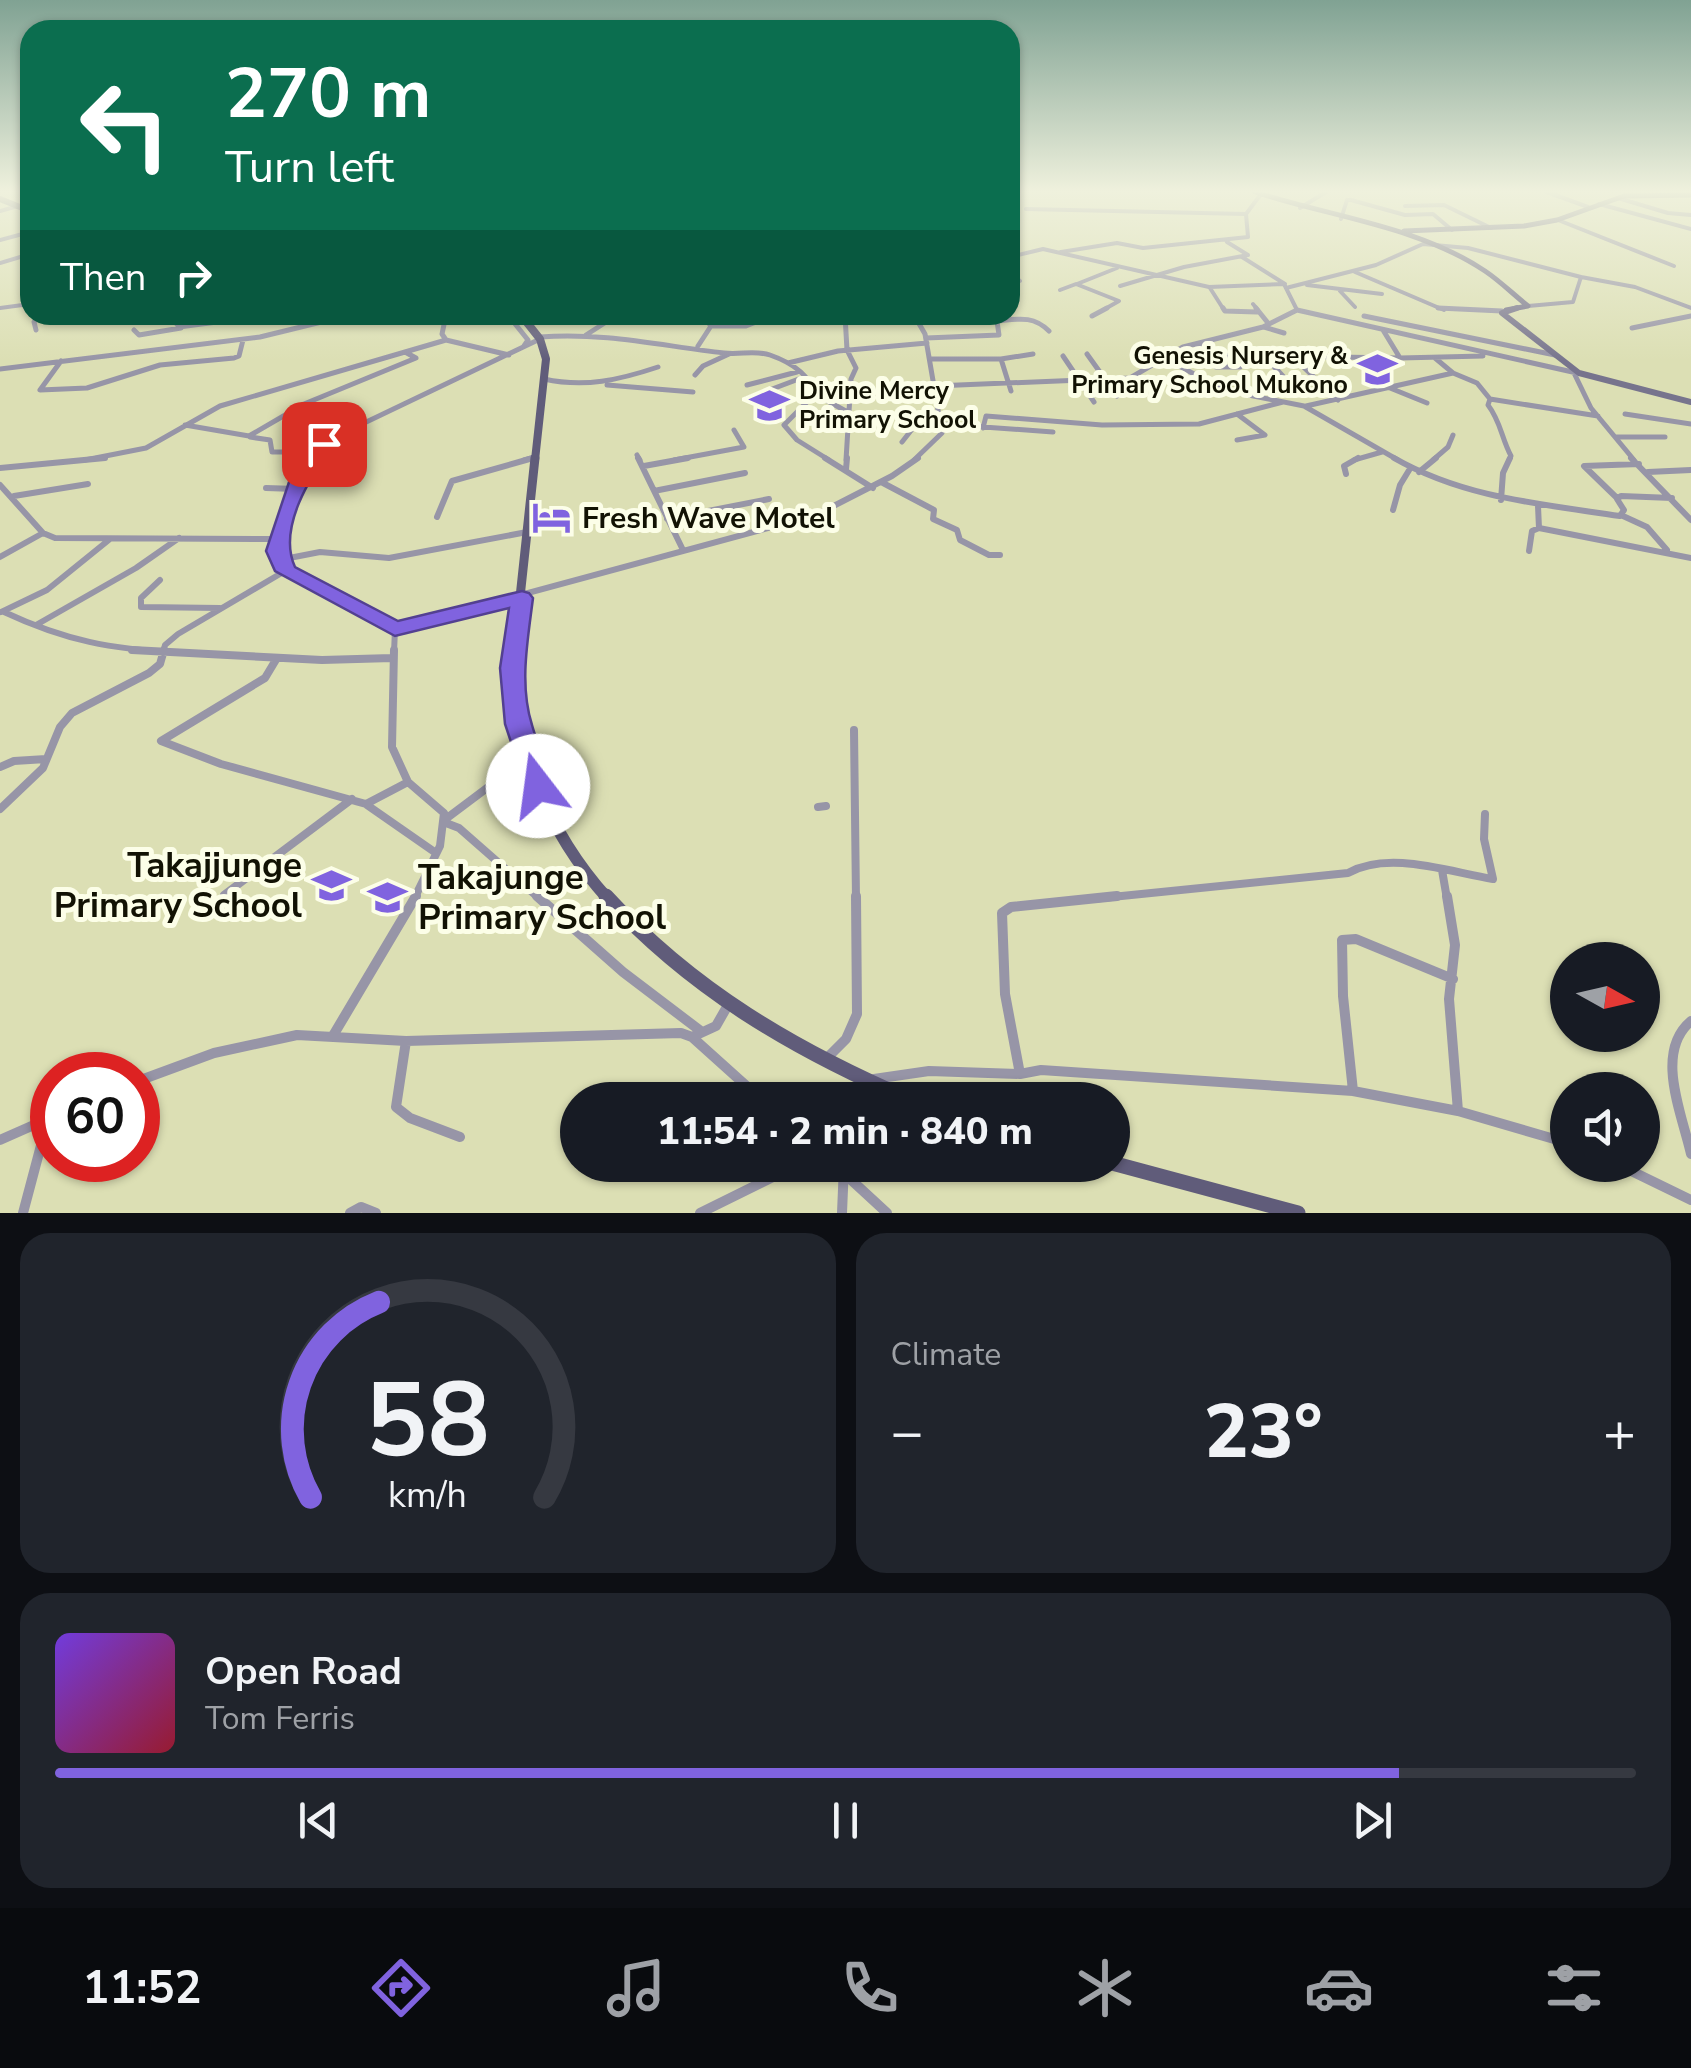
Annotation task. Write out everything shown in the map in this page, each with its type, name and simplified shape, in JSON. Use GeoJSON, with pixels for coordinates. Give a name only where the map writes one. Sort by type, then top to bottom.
{"type":"FeatureCollection","features":[{"type":"Feature","properties":{"kind":"main road"},"geometry":{"type":"LineString","coordinates":[[529,325],[539,338],[546,358],[512,668],[518,724],[530,750],[544,801],[598,888],[644,937],[729,1004],[824,1062],[872,1082]]}},
{"type":"Feature","properties":{"kind":"main road"},"geometry":{"type":"LineString","coordinates":[[1130,1169],[1298,1213]]}},
{"type":"Feature","properties":{"kind":"street"},"geometry":{"type":"LineString","coordinates":[[1041,249],[1209,287],[1298,285],[1354,271],[1411,249]]}},
{"type":"Feature","properties":{"kind":"street"},"geometry":{"type":"LineString","coordinates":[[1058,252],[1080,249]]}},
{"type":"Feature","properties":{"kind":"street"},"geometry":{"type":"LineString","coordinates":[[1120,286],[1249,254],[1239,249]]}},
{"type":"Feature","properties":{"kind":"street"},"geometry":{"type":"LineString","coordinates":[[1434,249],[1484,270],[1528,306]]}},
{"type":"Feature","properties":{"kind":"street"},"geometry":{"type":"LineString","coordinates":[[1470,249],[1636,287],[1691,308]]}},
{"type":"Feature","properties":{"kind":"street"},"geometry":{"type":"LineString","coordinates":[[1630,249],[1674,266]]}},
{"type":"Feature","properties":{"kind":"street"},"geometry":{"type":"LineString","coordinates":[[1241,256],[1280,277],[1297,310]]}},
{"type":"Feature","properties":{"kind":"street"},"geometry":{"type":"LineString","coordinates":[[1060,290],[1118,267]]}},
{"type":"Feature","properties":{"kind":"street"},"geometry":{"type":"LineString","coordinates":[[1354,271],[1452,313],[1573,302],[1582,277]]}},
{"type":"Feature","properties":{"kind":"street"},"geometry":{"type":"LineString","coordinates":[[1076,284],[1118,301],[1092,316]]}},
{"type":"Feature","properties":{"kind":"street"},"geometry":{"type":"LineString","coordinates":[[1298,285],[1382,294]]}},
{"type":"Feature","properties":{"kind":"street"},"geometry":{"type":"LineString","coordinates":[[1209,287],[1225,311],[1257,312]]}},
{"type":"Feature","properties":{"kind":"street"},"geometry":{"type":"LineString","coordinates":[[1339,290],[1355,306]]}},
{"type":"Feature","properties":{"kind":"street"},"geometry":{"type":"LineString","coordinates":[[1253,304],[1266,325],[1284,333]]}},
{"type":"Feature","properties":{"kind":"street"},"geometry":{"type":"LineString","coordinates":[[935,386],[1010,387],[1136,376],[1162,357],[1266,325],[1297,310],[1691,402]]}},
{"type":"Feature","properties":{"kind":"street"},"geometry":{"type":"LineString","coordinates":[[1502,311],[1512,323],[1562,357],[1576,373],[1576,384],[1598,416],[1691,520]]}},
{"type":"Feature","properties":{"kind":"street"},"geometry":{"type":"LineString","coordinates":[[1364,316],[1562,357]]}},
{"type":"Feature","properties":{"kind":"street"},"geometry":{"type":"LineString","coordinates":[[1632,328],[1691,316]]}},
{"type":"Feature","properties":{"kind":"street"},"geometry":{"type":"LineString","coordinates":[[1020,319],[1041,320],[1049,331]]}},
{"type":"Feature","properties":{"kind":"street"},"geometry":{"type":"LineString","coordinates":[[35,325],[36,330]]}},
{"type":"Feature","properties":{"kind":"street"},"geometry":{"type":"LineString","coordinates":[[176,325],[182,327]]}},
{"type":"Feature","properties":{"kind":"street"},"geometry":{"type":"LineString","coordinates":[[134,330],[140,335],[196,325]]}},
{"type":"Feature","properties":{"kind":"street"},"geometry":{"type":"LineString","coordinates":[[0,369],[243,340],[315,325]]}},
{"type":"Feature","properties":{"kind":"street"},"geometry":{"type":"LineString","coordinates":[[444,325],[442,334],[446,340]]}},
{"type":"Feature","properties":{"kind":"street"},"geometry":{"type":"LineString","coordinates":[[517,325],[528,340],[524,347]]}},
{"type":"Feature","properties":{"kind":"street"},"geometry":{"type":"LineString","coordinates":[[586,335],[597,325]]}},
{"type":"Feature","properties":{"kind":"street"},"geometry":{"type":"LineString","coordinates":[[698,346],[711,326],[748,325]]}},
{"type":"Feature","properties":{"kind":"street"},"geometry":{"type":"LineString","coordinates":[[846,325],[847,350],[856,368],[848,413],[846,471]]}},
{"type":"Feature","properties":{"kind":"street"},"geometry":{"type":"LineString","coordinates":[[920,325],[930,359],[942,420],[942,434],[928,450],[873,488],[790,524],[597,572],[522,598],[395,629],[286,571],[280,560],[279,539],[296,489],[316,452],[338,436],[539,338],[586,335],[698,346],[730,354],[762,352],[788,363],[812,381],[815,394],[848,413],[912,416],[942,420],[983,428],[1053,432]]}},
{"type":"Feature","properties":{"kind":"street"},"geometry":{"type":"LineString","coordinates":[[788,363],[847,350],[999,335],[997,325]]}},
{"type":"Feature","properties":{"kind":"street"},"geometry":{"type":"LineString","coordinates":[[1382,329],[1400,358]]}},
{"type":"Feature","properties":{"kind":"street"},"geometry":{"type":"LineString","coordinates":[[62,360],[40,390],[88,388],[160,365],[234,358],[239,356],[243,340]]}},
{"type":"Feature","properties":{"kind":"street"},"geometry":{"type":"LineString","coordinates":[[0,468],[131,452],[158,442],[220,406],[446,340],[510,355]]}},
{"type":"Feature","properties":{"kind":"street"},"geometry":{"type":"LineString","coordinates":[[1196,344],[1212,355],[1266,358],[1494,356]]}},
{"type":"Feature","properties":{"kind":"street"},"geometry":{"type":"LineString","coordinates":[[248,436],[304,404],[416,358],[404,352]]}},
{"type":"Feature","properties":{"kind":"street"},"geometry":{"type":"LineString","coordinates":[[695,375],[703,366],[730,354]]}},
{"type":"Feature","properties":{"kind":"street"},"geometry":{"type":"LineString","coordinates":[[930,359],[1000,359],[1033,354]]}},
{"type":"Feature","properties":{"kind":"street"},"geometry":{"type":"LineString","coordinates":[[1087,354],[1118,396]]}},
{"type":"Feature","properties":{"kind":"street"},"geometry":{"type":"LineString","coordinates":[[1212,355],[1223,374]]}},
{"type":"Feature","properties":{"kind":"street"},"geometry":{"type":"LineString","coordinates":[[1063,356],[1084,381],[1094,402]]}},
{"type":"Feature","properties":{"kind":"street"},"geometry":{"type":"LineString","coordinates":[[1162,357],[1224,390],[1304,406],[1419,472],[1502,500],[1623,516],[1646,528],[1668,550]]}},
{"type":"Feature","properties":{"kind":"street"},"geometry":{"type":"LineString","coordinates":[[1266,358],[1295,389]]}},
{"type":"Feature","properties":{"kind":"street"},"geometry":{"type":"LineString","coordinates":[[1294,358],[1338,400]]}},
{"type":"Feature","properties":{"kind":"street"},"geometry":{"type":"LineString","coordinates":[[1434,358],[1453,373],[1477,383],[1490,400],[1598,416]]}},
{"type":"Feature","properties":{"kind":"street"},"geometry":{"type":"LineString","coordinates":[[1000,359],[1010,387]]}},
{"type":"Feature","properties":{"kind":"street"},"geometry":{"type":"LineString","coordinates":[[606,385],[658,367]]}},
{"type":"Feature","properties":{"kind":"street"},"geometry":{"type":"LineString","coordinates":[[1216,367],[1240,367]]}},
{"type":"Feature","properties":{"kind":"street"},"geometry":{"type":"LineString","coordinates":[[747,385],[798,371]]}},
{"type":"Feature","properties":{"kind":"street"},"geometry":{"type":"LineString","coordinates":[[1304,406],[1453,373]]}},
{"type":"Feature","properties":{"kind":"street"},"geometry":{"type":"LineString","coordinates":[[746,399],[806,376]]}},
{"type":"Feature","properties":{"kind":"street"},"geometry":{"type":"LineString","coordinates":[[544,379],[606,385],[622,391],[648,386],[668,392],[693,392]]}},
{"type":"Feature","properties":{"kind":"street"},"geometry":{"type":"LineString","coordinates":[[1389,387],[1427,403]]}},
{"type":"Feature","properties":{"kind":"street"},"geometry":{"type":"LineString","coordinates":[[815,394],[784,424],[796,440],[873,488]]}},
{"type":"Feature","properties":{"kind":"street"},"geometry":{"type":"LineString","coordinates":[[1490,400],[1488,405],[1502,423],[1502,440],[1510,456],[1503,473],[1502,500]]}},
{"type":"Feature","properties":{"kind":"street"},"geometry":{"type":"LineString","coordinates":[[983,428],[986,416],[1102,425],[1200,424],[1290,401]]}},
{"type":"Feature","properties":{"kind":"street"},"geometry":{"type":"LineString","coordinates":[[1236,413],[1264,432],[1258,438],[1237,440]]}},
{"type":"Feature","properties":{"kind":"street"},"geometry":{"type":"LineString","coordinates":[[1625,414],[1691,424]]}},
{"type":"Feature","properties":{"kind":"street"},"geometry":{"type":"LineString","coordinates":[[902,442],[912,428],[912,416]]}},
{"type":"Feature","properties":{"kind":"street"},"geometry":{"type":"LineString","coordinates":[[184,425],[270,440],[272,452],[316,452]]}},
{"type":"Feature","properties":{"kind":"street"},"geometry":{"type":"LineString","coordinates":[[644,466],[744,446],[734,430]]}},
{"type":"Feature","properties":{"kind":"street"},"geometry":{"type":"LineString","coordinates":[[1419,472],[1448,447],[1453,434]]}},
{"type":"Feature","properties":{"kind":"street"},"geometry":{"type":"LineString","coordinates":[[1615,437],[1664,437]]}},
{"type":"Feature","properties":{"kind":"street"},"geometry":{"type":"LineString","coordinates":[[1346,474],[1344,466],[1358,457],[1384,452]]}},
{"type":"Feature","properties":{"kind":"street"},"geometry":{"type":"LineString","coordinates":[[637,456],[683,550]]}},
{"type":"Feature","properties":{"kind":"street"},"geometry":{"type":"LineString","coordinates":[[437,517],[452,481],[536,457]]}},
{"type":"Feature","properties":{"kind":"street"},"geometry":{"type":"LineString","coordinates":[[1623,516],[1618,498],[1584,466],[1640,464]]}},
{"type":"Feature","properties":{"kind":"street"},"geometry":{"type":"LineString","coordinates":[[1394,510],[1410,467]]}},
{"type":"Feature","properties":{"kind":"street"},"geometry":{"type":"LineString","coordinates":[[1648,472],[1691,470]]}},
{"type":"Feature","properties":{"kind":"street"},"geometry":{"type":"LineString","coordinates":[[654,491],[746,473]]}},
{"type":"Feature","properties":{"kind":"street"},"geometry":{"type":"LineString","coordinates":[[882,482],[934,510],[933,519],[957,530],[960,540],[989,555],[1000,555]]}},
{"type":"Feature","properties":{"kind":"street"},"geometry":{"type":"LineString","coordinates":[[13,496],[88,484]]}},
{"type":"Feature","properties":{"kind":"street"},"geometry":{"type":"LineString","coordinates":[[1,487],[42,533],[76,540],[181,536],[279,539]]}},
{"type":"Feature","properties":{"kind":"street"},"geometry":{"type":"LineString","coordinates":[[266,488],[296,489]]}},
{"type":"Feature","properties":{"kind":"street"},"geometry":{"type":"LineString","coordinates":[[1618,498],[1672,498]]}},
{"type":"Feature","properties":{"kind":"street"},"geometry":{"type":"LineString","coordinates":[[668,519],[769,499]]}},
{"type":"Feature","properties":{"kind":"street"},"geometry":{"type":"LineString","coordinates":[[1538,506],[1539,528]]}},
{"type":"Feature","properties":{"kind":"street"},"geometry":{"type":"LineString","coordinates":[[1528,551],[1532,531],[1539,528],[1668,550],[1688,557],[1689,570]]}},
{"type":"Feature","properties":{"kind":"street"},"geometry":{"type":"LineString","coordinates":[[280,560],[320,552],[389,558],[528,532]]}},
{"type":"Feature","properties":{"kind":"street"},"geometry":{"type":"LineString","coordinates":[[0,556],[42,533]]}},
{"type":"Feature","properties":{"kind":"street"},"geometry":{"type":"LineString","coordinates":[[35,625],[136,568],[181,536]]}},
{"type":"Feature","properties":{"kind":"street"},"geometry":{"type":"LineString","coordinates":[[2,612],[70,574],[111,539]]}},
{"type":"Feature","properties":{"kind":"street"},"geometry":{"type":"LineString","coordinates":[[0,809],[33,780],[72,713],[149,673],[160,664],[165,644],[178,634],[286,571]]}},
{"type":"Feature","properties":{"kind":"street"},"geometry":{"type":"LineString","coordinates":[[160,580],[142,598],[142,607],[222,608]]}},
{"type":"Feature","properties":{"kind":"street"},"geometry":{"type":"LineString","coordinates":[[2,612],[52,635],[163,653],[392,658]]}},
{"type":"Feature","properties":{"kind":"street"},"geometry":{"type":"LineString","coordinates":[[395,629],[392,747],[408,782],[444,813],[446,821],[697,1034],[744,1082]]}},
{"type":"Feature","properties":{"kind":"street"},"geometry":{"type":"LineString","coordinates":[[277,658],[265,678],[161,741],[220,764],[353,798],[436,853]]}},
{"type":"Feature","properties":{"kind":"street"},"geometry":{"type":"LineString","coordinates":[[824,1062],[846,1039],[857,1014],[854,730]]}},
{"type":"Feature","properties":{"kind":"street"},"geometry":{"type":"LineString","coordinates":[[334,1034],[375,960],[422,888],[446,821],[465,801],[510,774],[530,750]]}},
{"type":"Feature","properties":{"kind":"street"},"geometry":{"type":"LineString","coordinates":[[0,767],[14,761],[48,759]]}},
{"type":"Feature","properties":{"kind":"street"},"geometry":{"type":"LineString","coordinates":[[366,804],[408,782]]}},
{"type":"Feature","properties":{"kind":"street"},"geometry":{"type":"LineString","coordinates":[[224,894],[353,798]]}},
{"type":"Feature","properties":{"kind":"street"},"geometry":{"type":"LineString","coordinates":[[1020,1074],[1010,1036],[1000,946],[1002,914],[1011,907],[1348,873],[1374,862],[1494,879],[1484,839],[1485,814]]}},
{"type":"Feature","properties":{"kind":"street"},"geometry":{"type":"LineString","coordinates":[[1442,870],[1455,945],[1450,1010],[1458,1111]]}},
{"type":"Feature","properties":{"kind":"street"},"geometry":{"type":"LineString","coordinates":[[1353,1091],[1343,996],[1342,940],[1356,939],[1453,979]]}},
{"type":"Feature","properties":{"kind":"street"},"geometry":{"type":"LineString","coordinates":[[160,1073],[214,1052],[260,1040],[334,1034],[406,1041],[697,1034],[716,1026],[729,1004]]}},
{"type":"Feature","properties":{"kind":"street"},"geometry":{"type":"LineString","coordinates":[[1691,1021],[1680,1030],[1672,1047],[1671,1062],[1691,1154]]}},
{"type":"Feature","properties":{"kind":"street"},"geometry":{"type":"LineString","coordinates":[[406,1041],[396,1107],[410,1118],[460,1138]]}},
{"type":"Feature","properties":{"kind":"street"},"geometry":{"type":"LineString","coordinates":[[864,1082],[930,1072],[1020,1074],[1041,1070],[1353,1091],[1458,1111],[1550,1138]]}},
{"type":"Feature","properties":{"kind":"street"},"geometry":{"type":"LineString","coordinates":[[0,1140],[30,1127]]}},
{"type":"Feature","properties":{"kind":"street"},"geometry":{"type":"LineString","coordinates":[[23,1213],[32,1182]]}},
{"type":"Feature","properties":{"kind":"street"},"geometry":{"type":"LineString","coordinates":[[700,1213],[763,1182]]}},
{"type":"Feature","properties":{"kind":"street"},"geometry":{"type":"LineString","coordinates":[[841,1182],[842,1213]]}},
{"type":"Feature","properties":{"kind":"street"},"geometry":{"type":"LineString","coordinates":[[855,1182],[887,1213]]}},
{"type":"Feature","properties":{"kind":"street"},"geometry":{"type":"LineString","coordinates":[[1654,1182],[1691,1200]]}},
{"type":"Feature","properties":{"kind":"street"},"geometry":{"type":"LineString","coordinates":[[350,1213],[361,1207],[376,1213]]}},
{"type":"Feature","properties":{"kind":"place","name":"Genesis Nursery & Primary School Mukono"},"geometry":{"type":"Point","coordinates":[1378,370]}},
{"type":"Feature","properties":{"kind":"place","name":"Divine Mercy Primary School"},"geometry":{"type":"Point","coordinates":[769,405]}},
{"type":"Feature","properties":{"kind":"place","name":"Fresh Wave Motel"},"geometry":{"type":"Point","coordinates":[552,518]}},
{"type":"Feature","properties":{"kind":"place","name":"Takajjunge Primary School"},"geometry":{"type":"Point","coordinates":[332,885]}},
{"type":"Feature","properties":{"kind":"place","name":"Takajunge Primary School"},"geometry":{"type":"Point","coordinates":[388,897]}},
{"type":"Feature","properties":{"kind":"route"},"geometry":{"type":"LineString","coordinates":[[324,444],[299,479],[279,539],[277,551],[286,571],[313,589],[395,629],[522,598],[512,668],[514,697],[518,724],[530,750],[538,786]]}}]}
